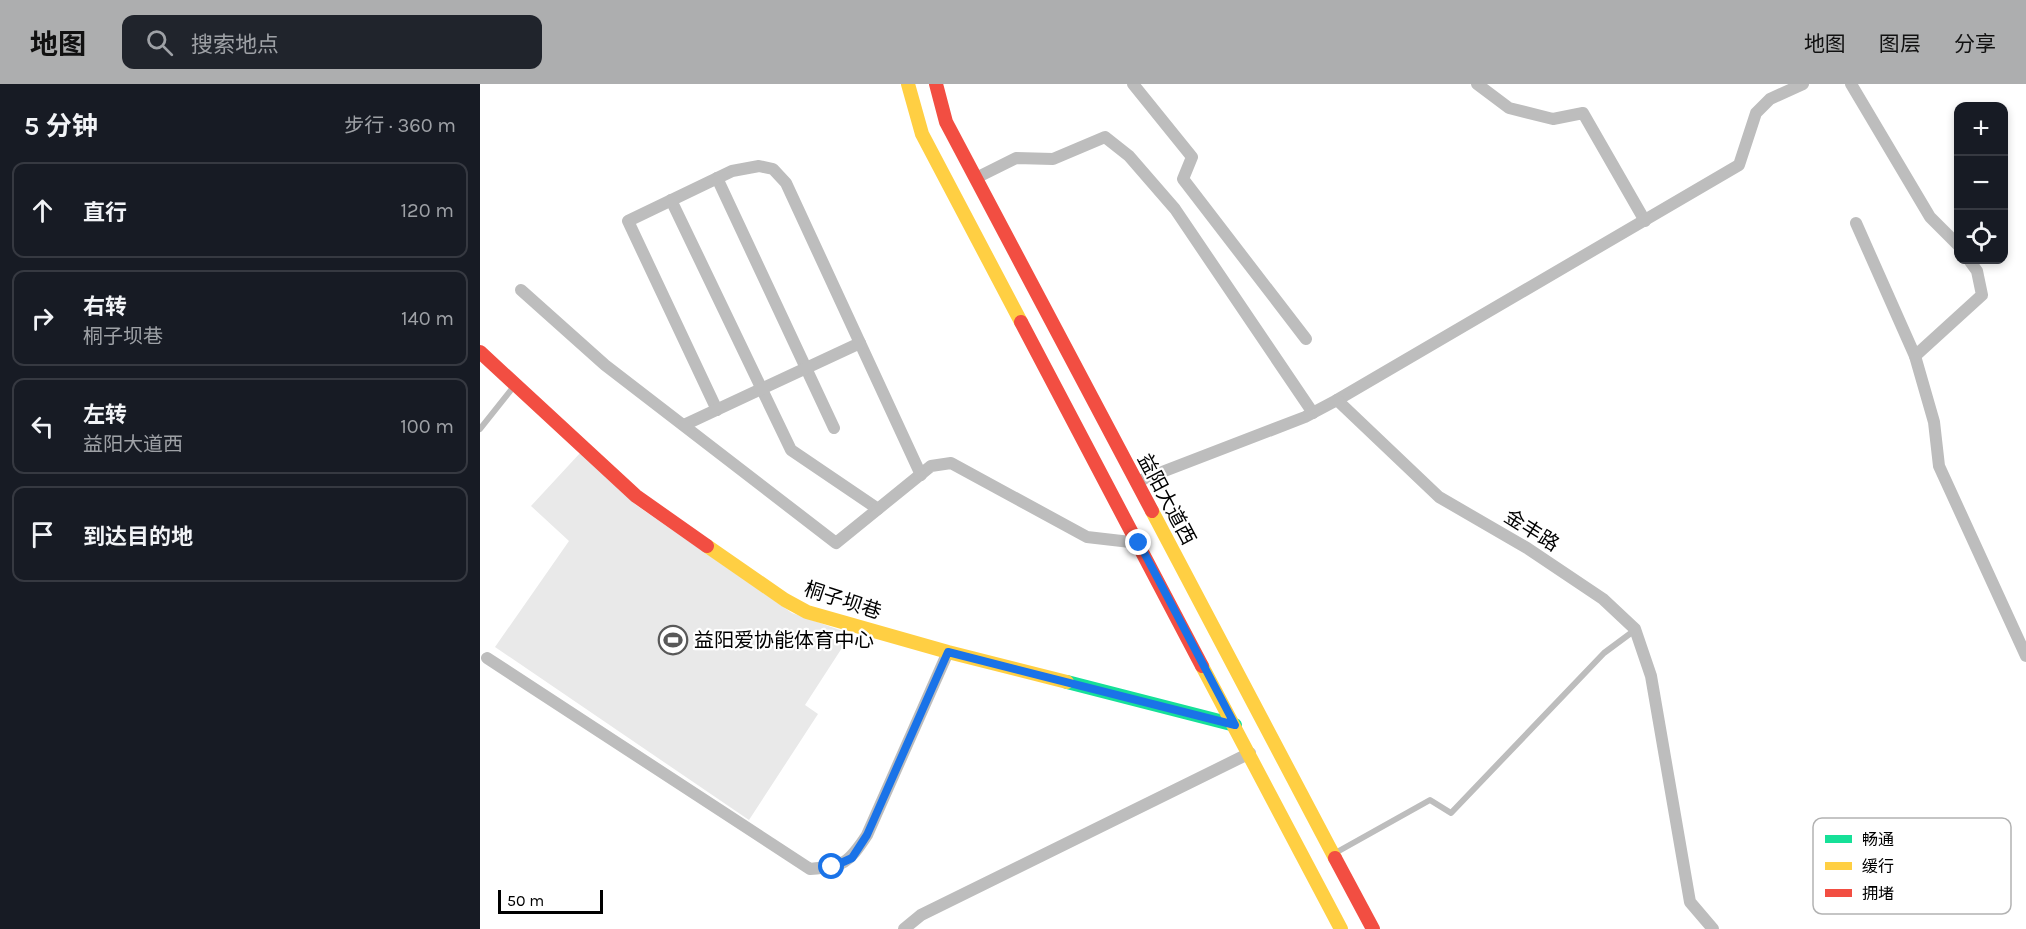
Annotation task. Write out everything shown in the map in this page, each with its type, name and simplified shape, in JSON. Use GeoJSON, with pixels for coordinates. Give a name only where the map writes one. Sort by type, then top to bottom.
{"type":"FeatureCollection","features":[{"type":"Feature","properties":{"kind":"main road"},"geometry":{"type":"LineString","coordinates":[[908,84],[922,134],[1341,929]]}},
{"type":"Feature","properties":{"kind":"main road","name":"益阳大道西"},"geometry":{"type":"LineString","coordinates":[[936,84],[946,122],[1373,929]]}},
{"type":"Feature","properties":{"kind":"main road","name":"桐子坝巷"},"geometry":{"type":"LineString","coordinates":[[480,352],[636,496],[785,600],[807,612],[948,652],[1235,725]]}},
{"type":"Feature","properties":{"kind":"street"},"geometry":{"type":"LineString","coordinates":[[1133,84],[1192,157],[1183,179],[1306,339]]}},
{"type":"Feature","properties":{"kind":"street"},"geometry":{"type":"LineString","coordinates":[[1477,84],[1509,108],[1553,119],[1584,113],[1645,222]]}},
{"type":"Feature","properties":{"kind":"street"},"geometry":{"type":"LineString","coordinates":[[1136,482],[1313,413],[1645,222],[1739,165],[1756,113],[1770,99],[1803,84]]}},
{"type":"Feature","properties":{"kind":"street"},"geometry":{"type":"LineString","coordinates":[[1851,84],[1930,217],[1954,240]]}},
{"type":"Feature","properties":{"kind":"street"},"geometry":{"type":"LineString","coordinates":[[976,178],[1016,158],[1053,159],[1105,137],[1129,156],[1175,209],[1313,413]]}},
{"type":"Feature","properties":{"kind":"street"},"geometry":{"type":"LineString","coordinates":[[717,410],[628,220],[732,171],[759,166],[773,170],[786,183],[921,475]]}},
{"type":"Feature","properties":{"kind":"street"},"geometry":{"type":"LineString","coordinates":[[717,178],[834,428]]}},
{"type":"Feature","properties":{"kind":"street"},"geometry":{"type":"LineString","coordinates":[[671,200],[791,450],[878,508]]}},
{"type":"Feature","properties":{"kind":"street"},"geometry":{"type":"LineString","coordinates":[[1856,223],[1915,356],[1934,422],[1939,466],[2026,656]]}},
{"type":"Feature","properties":{"kind":"street"},"geometry":{"type":"LineString","coordinates":[[1915,356],[1982,295],[1977,271],[1972,264]]}},
{"type":"Feature","properties":{"kind":"street"},"geometry":{"type":"LineString","coordinates":[[521,290],[605,365],[836,543],[930,466],[951,463],[1087,537],[1139,543]]}},
{"type":"Feature","properties":{"kind":"street"},"geometry":{"type":"LineString","coordinates":[[684,424],[860,343]]}},
{"type":"Feature","properties":{"kind":"street","name":"金丰路"},"geometry":{"type":"LineString","coordinates":[[1337,400],[1439,497],[1527,548],[1603,598],[1635,629],[1651,676],[1690,902],[1713,929]]}},
{"type":"Feature","properties":{"kind":"street"},"geometry":{"type":"LineString","coordinates":[[487,658],[810,869],[832,867],[852,858],[867,835],[948,652]]}},
{"type":"Feature","properties":{"kind":"street"},"geometry":{"type":"LineString","coordinates":[[904,929],[921,915],[1250,753]]}},
{"type":"Feature","properties":{"kind":"lane"},"geometry":{"type":"LineString","coordinates":[[480,429],[515,385]]}},
{"type":"Feature","properties":{"kind":"lane"},"geometry":{"type":"LineString","coordinates":[[1333,854],[1430,800],[1450,813],[1604,653],[1635,629]]}},
{"type":"Feature","properties":{"kind":"shaded area","name":"益阳爱协能体育中心"},"geometry":{"type":"Polygon","coordinates":[[[581,452],[636,505],[792,613],[851,634],[805,705],[818,714],[749,820],[495,647],[569,541],[531,506],[581,452]]]}},
{"type":"Feature","properties":{"kind":"traffic: fast"},"geometry":{"type":"LineString","coordinates":[[1067,682],[1235,725]]}},
{"type":"Feature","properties":{"kind":"traffic: slow"},"geometry":{"type":"LineString","coordinates":[[908,84],[922,134],[1021,322]]}},
{"type":"Feature","properties":{"kind":"traffic: slow"},"geometry":{"type":"LineString","coordinates":[[1152,511],[1335,858]]}},
{"type":"Feature","properties":{"kind":"traffic: slow"},"geometry":{"type":"LineString","coordinates":[[707,546],[785,600],[807,612],[948,652],[1067,682]]}},
{"type":"Feature","properties":{"kind":"traffic: slow"},"geometry":{"type":"LineString","coordinates":[[1202,666],[1341,929]]}},
{"type":"Feature","properties":{"kind":"traffic: jam"},"geometry":{"type":"LineString","coordinates":[[936,84],[946,122],[1152,511]]}},
{"type":"Feature","properties":{"kind":"traffic: jam"},"geometry":{"type":"LineString","coordinates":[[1021,322],[1202,666]]}},
{"type":"Feature","properties":{"kind":"traffic: jam"},"geometry":{"type":"LineString","coordinates":[[480,352],[636,496],[707,546]]}},
{"type":"Feature","properties":{"kind":"traffic: jam"},"geometry":{"type":"LineString","coordinates":[[1335,858],[1373,929]]}},
{"type":"Feature","properties":{"kind":"place","name":"益阳爱协能体育中心"},"geometry":{"type":"Point","coordinates":[673,640]}},
{"type":"Feature","properties":{"kind":"route"},"geometry":{"type":"LineString","coordinates":[[832,867],[852,858],[867,835],[948,652],[1235,725],[1139,543]]}}]}
